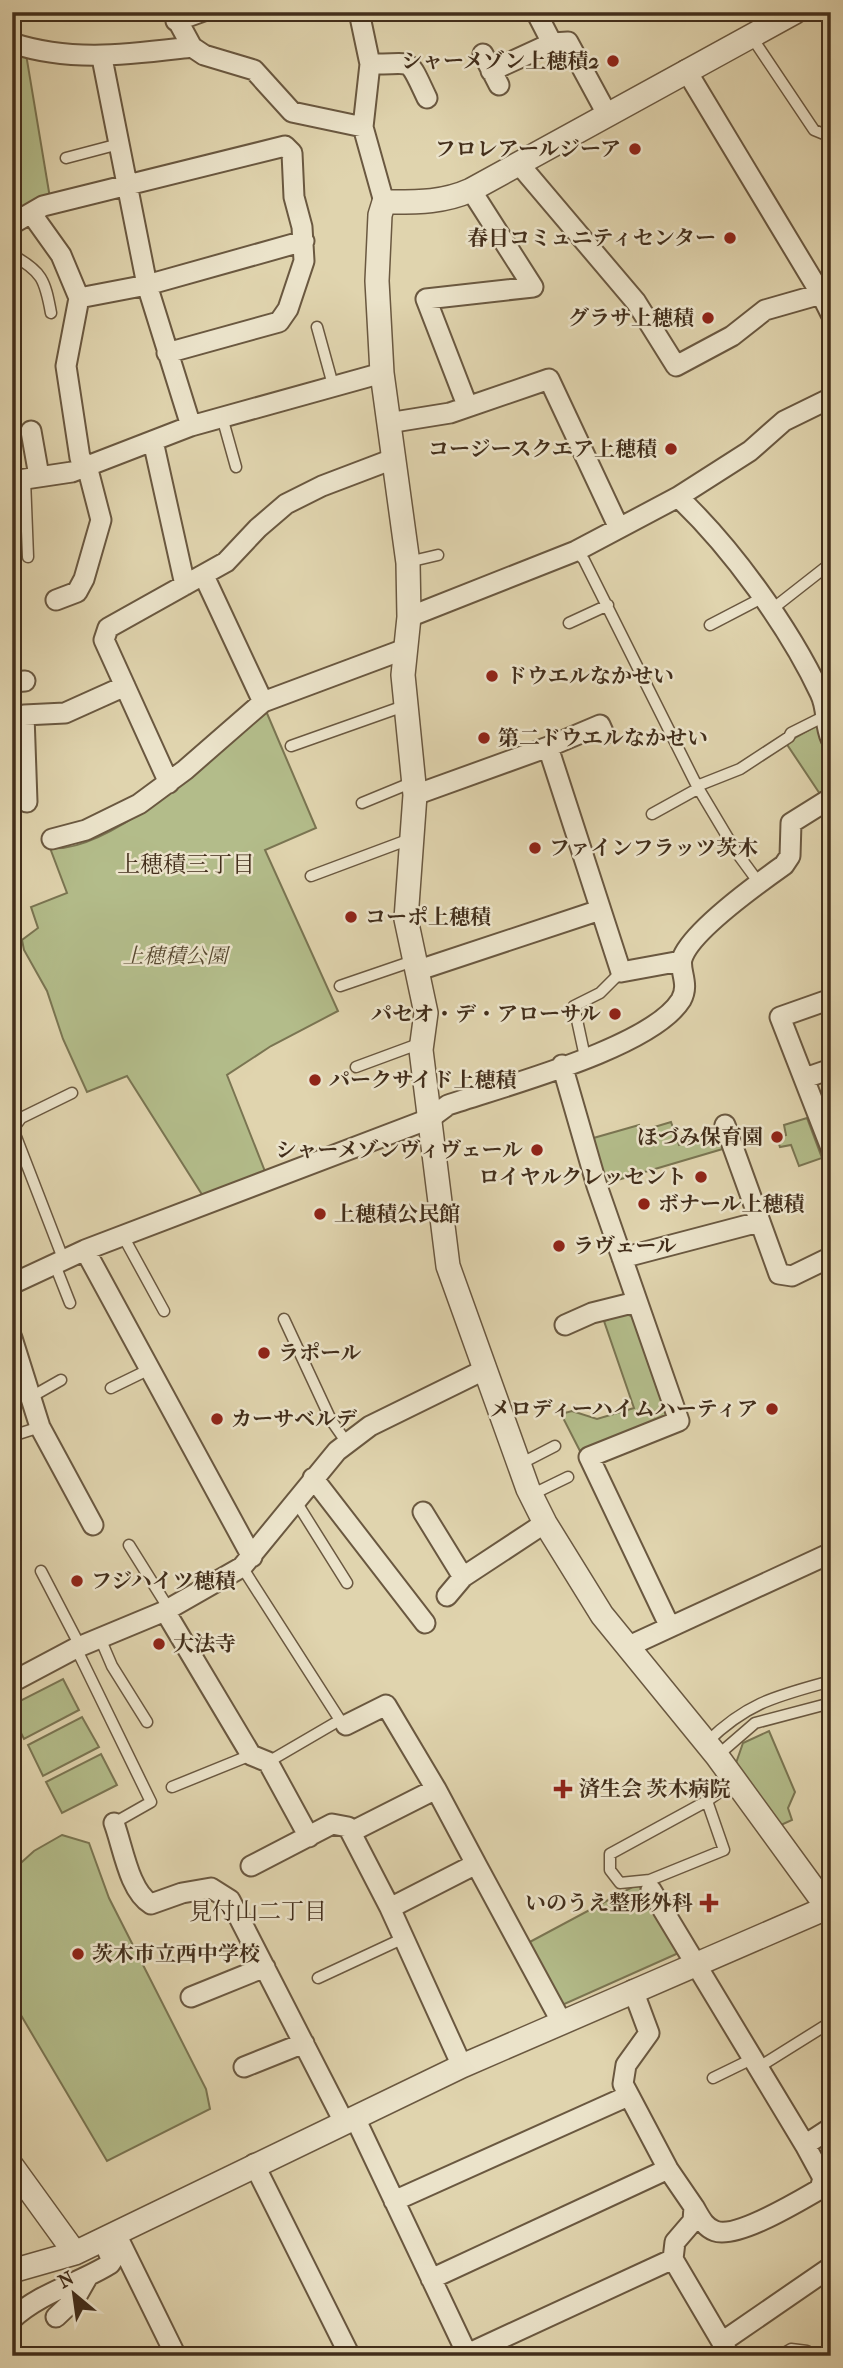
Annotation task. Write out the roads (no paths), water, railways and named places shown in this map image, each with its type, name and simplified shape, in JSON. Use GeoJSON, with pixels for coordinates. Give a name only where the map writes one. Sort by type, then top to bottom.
{"type":"FeatureCollection","features":[{"type":"Feature","properties":{"kind":"street"},"geometry":{"type":"LineString","coordinates":[[201,12],[174,17],[192,47],[204,55],[254,70],[292,112],[363,127]]}},
{"type":"Feature","properties":{"kind":"street"},"geometry":{"type":"LineString","coordinates":[[12,2271],[75,2253],[254,2164],[462,2066],[633,1990],[829,1909],[736,1780],[602,1615],[545,1523],[531,1495],[448,1266],[422,1043],[426,1013],[406,919],[414,789],[404,706],[405,649],[409,617],[408,562],[382,373],[377,281],[380,215],[384,202],[363,127],[370,64],[359,12]]}},
{"type":"Feature","properties":{"kind":"street"},"geometry":{"type":"LineString","coordinates":[[536,12],[552,43]]}},
{"type":"Feature","properties":{"kind":"street"},"geometry":{"type":"LineString","coordinates":[[384,202],[451,200],[795,12]]}},
{"type":"Feature","properties":{"kind":"street"},"geometry":{"type":"LineString","coordinates":[[491,70],[552,43],[568,42],[607,114]]}},
{"type":"Feature","properties":{"kind":"street"},"geometry":{"type":"LineString","coordinates":[[12,43],[60,54],[102,58],[192,47]]}},
{"type":"Feature","properties":{"kind":"street"},"geometry":{"type":"LineString","coordinates":[[102,58],[147,285],[191,426]]}},
{"type":"Feature","properties":{"kind":"street"},"geometry":{"type":"LineString","coordinates":[[370,64],[402,61],[412,66],[427,98]]}},
{"type":"Feature","properties":{"kind":"street"},"geometry":{"type":"LineString","coordinates":[[686,70],[826,296],[831,313]]}},
{"type":"Feature","properties":{"kind":"street"},"geometry":{"type":"LineString","coordinates":[[12,224],[43,206],[285,146],[292,153],[295,205],[304,241],[302,271],[285,316],[279,323],[167,353]]}},
{"type":"Feature","properties":{"kind":"street"},"geometry":{"type":"LineString","coordinates":[[519,164],[636,302],[676,366],[732,336],[765,310],[826,296]]}},
{"type":"Feature","properties":{"kind":"street"},"geometry":{"type":"LineString","coordinates":[[467,405],[426,299],[533,287],[471,190]]}},
{"type":"Feature","properties":{"kind":"street"},"geometry":{"type":"LineString","coordinates":[[31,213],[61,256],[79,298],[66,366],[80,458],[87,466],[101,520],[84,579],[77,592],[56,600]]}},
{"type":"Feature","properties":{"kind":"street"},"geometry":{"type":"LineString","coordinates":[[79,298],[147,285],[304,241]]}},
{"type":"Feature","properties":{"kind":"street"},"geometry":{"type":"LineString","coordinates":[[31,431],[25,479],[72,472],[191,426],[382,373]]}},
{"type":"Feature","properties":{"kind":"street"},"geometry":{"type":"LineString","coordinates":[[388,423],[450,413],[467,405],[550,379],[618,527]]}},
{"type":"Feature","properties":{"kind":"street"},"geometry":{"type":"LineString","coordinates":[[409,617],[576,551],[678,497],[750,452],[784,421],[831,398]]}},
{"type":"Feature","properties":{"kind":"street"},"geometry":{"type":"LineString","coordinates":[[153,441],[185,585]]}},
{"type":"Feature","properties":{"kind":"street"},"geometry":{"type":"LineString","coordinates":[[169,783],[104,640],[108,628],[226,562],[257,528],[286,504],[322,486],[393,459]]}},
{"type":"Feature","properties":{"kind":"street"},"geometry":{"type":"LineString","coordinates":[[678,497],[787,632],[821,695],[829,715],[826,728],[831,739]]}},
{"type":"Feature","properties":{"kind":"street"},"geometry":{"type":"LineString","coordinates":[[204,576],[263,702]]}},
{"type":"Feature","properties":{"kind":"street"},"geometry":{"type":"LineString","coordinates":[[52,839],[110,820],[169,783],[263,702],[405,649]]}},
{"type":"Feature","properties":{"kind":"street"},"geometry":{"type":"LineString","coordinates":[[27,802],[24,715],[65,713],[125,687]]}},
{"type":"Feature","properties":{"kind":"street"},"geometry":{"type":"LineString","coordinates":[[414,789],[548,747],[600,725],[604,734]]}},
{"type":"Feature","properties":{"kind":"street"},"geometry":{"type":"LineString","coordinates":[[548,747],[621,972],[681,961]]}},
{"type":"Feature","properties":{"kind":"street"},"geometry":{"type":"LineString","coordinates":[[12,1284],[85,1250],[429,1119],[448,1105],[628,1040],[668,1013],[681,1000],[685,988],[681,961],[691,942],[784,865],[790,856],[791,823],[831,798]]}},
{"type":"Feature","properties":{"kind":"street"},"geometry":{"type":"LineString","coordinates":[[417,965],[600,910]]}},
{"type":"Feature","properties":{"kind":"street"},"geometry":{"type":"LineString","coordinates":[[831,999],[780,1017],[831,1149]]}},
{"type":"Feature","properties":{"kind":"street"},"geometry":{"type":"LineString","coordinates":[[562,1065],[597,1186],[679,1421],[589,1457],[670,1625]]}},
{"type":"Feature","properties":{"kind":"street"},"geometry":{"type":"LineString","coordinates":[[804,1078],[831,1069]]}},
{"type":"Feature","properties":{"kind":"street"},"geometry":{"type":"LineString","coordinates":[[725,1125],[779,1274],[792,1276],[831,1257]]}},
{"type":"Feature","properties":{"kind":"street"},"geometry":{"type":"LineString","coordinates":[[622,1258],[759,1222]]}},
{"type":"Feature","properties":{"kind":"street"},"geometry":{"type":"LineString","coordinates":[[85,1250],[150,1369],[247,1562]]}},
{"type":"Feature","properties":{"kind":"street"},"geometry":{"type":"LineString","coordinates":[[565,1325],[592,1313],[636,1302]]}},
{"type":"Feature","properties":{"kind":"street"},"geometry":{"type":"LineString","coordinates":[[12,1338],[16,1364],[31,1397],[40,1427],[93,1525]]}},
{"type":"Feature","properties":{"kind":"street"},"geometry":{"type":"LineString","coordinates":[[12,1682],[78,1647],[167,1610],[247,1562],[313,1478],[347,1443],[370,1426],[486,1369]]}},
{"type":"Feature","properties":{"kind":"street"},"geometry":{"type":"LineString","coordinates":[[313,1478],[425,1623]]}},
{"type":"Feature","properties":{"kind":"street"},"geometry":{"type":"LineString","coordinates":[[423,1512],[463,1577]]}},
{"type":"Feature","properties":{"kind":"street"},"geometry":{"type":"LineString","coordinates":[[447,1596],[463,1577],[545,1523]]}},
{"type":"Feature","properties":{"kind":"street"},"geometry":{"type":"LineString","coordinates":[[627,1647],[831,1553]]}},
{"type":"Feature","properties":{"kind":"street"},"geometry":{"type":"LineString","coordinates":[[167,1610],[309,1837]]}},
{"type":"Feature","properties":{"kind":"street"},"geometry":{"type":"LineString","coordinates":[[343,1722],[386,1705],[436,1789],[561,2021]]}},
{"type":"Feature","properties":{"kind":"street"},"geometry":{"type":"LineString","coordinates":[[351,1832],[436,1789]]}},
{"type":"Feature","properties":{"kind":"street"},"geometry":{"type":"LineString","coordinates":[[251,1866],[336,1823],[345,1825],[390,1908],[462,2066]]}},
{"type":"Feature","properties":{"kind":"street"},"geometry":{"type":"LineString","coordinates":[[114,1824],[136,1886],[146,1901],[151,1904],[182,1893],[211,1888],[230,1900],[304,2043],[394,2201],[466,2355],[673,2259]]}},
{"type":"Feature","properties":{"kind":"street"},"geometry":{"type":"LineString","coordinates":[[390,1908],[476,1864]]}},
{"type":"Feature","properties":{"kind":"street"},"geometry":{"type":"LineString","coordinates":[[633,1990],[649,2033],[624,2070],[623,2084],[668,2169],[707,2227],[719,2233],[759,2223],[820,2189],[823,2178],[805,2145],[651,1890]]}},
{"type":"Feature","properties":{"kind":"street"},"geometry":{"type":"LineString","coordinates":[[191,1997],[265,1967]]}},
{"type":"Feature","properties":{"kind":"street"},"geometry":{"type":"LineString","coordinates":[[244,2067],[304,2043]]}},
{"type":"Feature","properties":{"kind":"street"},"geometry":{"type":"LineString","coordinates":[[394,2201],[628,2096]]}},
{"type":"Feature","properties":{"kind":"street"},"geometry":{"type":"LineString","coordinates":[[805,2145],[831,2128]]}},
{"type":"Feature","properties":{"kind":"street"},"geometry":{"type":"LineString","coordinates":[[254,2164],[350,2356]]}},
{"type":"Feature","properties":{"kind":"street"},"geometry":{"type":"LineString","coordinates":[[12,2166],[75,2253]]}},
{"type":"Feature","properties":{"kind":"street"},"geometry":{"type":"LineString","coordinates":[[431,2279],[668,2169]]}},
{"type":"Feature","properties":{"kind":"street"},"geometry":{"type":"LineString","coordinates":[[694,2207],[693,2221],[675,2242],[673,2259],[726,2349],[831,2267]]}},
{"type":"Feature","properties":{"kind":"street"},"geometry":{"type":"LineString","coordinates":[[12,2319],[43,2296],[88,2278],[112,2261],[109,2237]]}},
{"type":"Feature","properties":{"kind":"street"},"geometry":{"type":"LineString","coordinates":[[109,2237],[176,2356]]}},
{"type":"Feature","properties":{"kind":"street"},"geometry":{"type":"LineString","coordinates":[[57,2317],[75,2299],[88,2278]]}},
{"type":"Feature","properties":{"kind":"lane"},"geometry":{"type":"LineString","coordinates":[[751,36],[814,130],[831,137]]}},
{"type":"Feature","properties":{"kind":"lane"},"geometry":{"type":"LineString","coordinates":[[66,158],[119,144]]}},
{"type":"Feature","properties":{"kind":"lane"},"geometry":{"type":"LineString","coordinates":[[12,255],[37,268],[47,289],[51,313]]}},
{"type":"Feature","properties":{"kind":"lane"},"geometry":{"type":"LineString","coordinates":[[317,327],[334,385]]}},
{"type":"Feature","properties":{"kind":"lane"},"geometry":{"type":"LineString","coordinates":[[222,417],[236,467]]}},
{"type":"Feature","properties":{"kind":"lane"},"geometry":{"type":"LineString","coordinates":[[25,479],[28,557]]}},
{"type":"Feature","properties":{"kind":"lane"},"geometry":{"type":"LineString","coordinates":[[576,551],[584,560],[608,605],[698,787],[737,853],[759,883]]}},
{"type":"Feature","properties":{"kind":"lane"},"geometry":{"type":"LineString","coordinates":[[408,562],[438,555]]}},
{"type":"Feature","properties":{"kind":"lane"},"geometry":{"type":"LineString","coordinates":[[710,625],[766,604],[831,563]]}},
{"type":"Feature","properties":{"kind":"lane"},"geometry":{"type":"LineString","coordinates":[[569,623],[608,605]]}},
{"type":"Feature","properties":{"kind":"lane"},"geometry":{"type":"LineString","coordinates":[[291,746],[404,706]]}},
{"type":"Feature","properties":{"kind":"lane"},"geometry":{"type":"LineString","coordinates":[[652,814],[698,787],[740,768],[791,733],[829,715]]}},
{"type":"Feature","properties":{"kind":"lane"},"geometry":{"type":"LineString","coordinates":[[362,803],[414,789]]}},
{"type":"Feature","properties":{"kind":"lane"},"geometry":{"type":"LineString","coordinates":[[312,876],[411,839]]}},
{"type":"Feature","properties":{"kind":"lane"},"geometry":{"type":"LineString","coordinates":[[340,986],[417,965]]}},
{"type":"Feature","properties":{"kind":"lane"},"geometry":{"type":"LineString","coordinates":[[585,1057],[574,1006],[600,993],[621,972]]}},
{"type":"Feature","properties":{"kind":"lane"},"geometry":{"type":"LineString","coordinates":[[356,1067],[422,1043]]}},
{"type":"Feature","properties":{"kind":"lane"},"geometry":{"type":"LineString","coordinates":[[70,1303],[13,1129],[21,1118],[72,1093]]}},
{"type":"Feature","properties":{"kind":"lane"},"geometry":{"type":"LineString","coordinates":[[123,1236],[164,1311]]}},
{"type":"Feature","properties":{"kind":"lane"},"geometry":{"type":"LineString","coordinates":[[284,1319],[331,1420],[347,1443]]}},
{"type":"Feature","properties":{"kind":"lane"},"geometry":{"type":"LineString","coordinates":[[111,1388],[150,1369]]}},
{"type":"Feature","properties":{"kind":"lane"},"geometry":{"type":"LineString","coordinates":[[31,1397],[61,1380]]}},
{"type":"Feature","properties":{"kind":"lane"},"geometry":{"type":"LineString","coordinates":[[12,1436],[40,1427]]}},
{"type":"Feature","properties":{"kind":"lane"},"geometry":{"type":"LineString","coordinates":[[520,1464],[555,1446]]}},
{"type":"Feature","properties":{"kind":"lane"},"geometry":{"type":"LineString","coordinates":[[531,1495],[568,1477]]}},
{"type":"Feature","properties":{"kind":"lane"},"geometry":{"type":"LineString","coordinates":[[295,1500],[347,1583]]}},
{"type":"Feature","properties":{"kind":"lane"},"geometry":{"type":"LineString","coordinates":[[129,1545],[167,1610]]}},
{"type":"Feature","properties":{"kind":"lane"},"geometry":{"type":"LineString","coordinates":[[172,1787],[260,1758],[343,1722],[247,1562]]}},
{"type":"Feature","properties":{"kind":"lane"},"geometry":{"type":"LineString","coordinates":[[41,1571],[151,1802],[114,1824]]}},
{"type":"Feature","properties":{"kind":"lane"},"geometry":{"type":"LineString","coordinates":[[100,1638],[112,1666],[147,1722]]}},
{"type":"Feature","properties":{"kind":"lane"},"geometry":{"type":"LineString","coordinates":[[712,1749],[731,1718],[753,1705],[831,1681]]}},
{"type":"Feature","properties":{"kind":"lane"},"geometry":{"type":"LineString","coordinates":[[712,1749],[755,1723],[831,1703]]}},
{"type":"Feature","properties":{"kind":"lane"},"geometry":{"type":"LineString","coordinates":[[707,1801],[724,1850],[650,1880],[620,1883],[610,1870],[610,1854],[707,1801],[736,1780]]}},
{"type":"Feature","properties":{"kind":"lane"},"geometry":{"type":"LineString","coordinates":[[318,1978],[404,1938]]}},
{"type":"Feature","properties":{"kind":"lane"},"geometry":{"type":"LineString","coordinates":[[713,2078],[757,2062],[831,2022]]}},
{"type":"Feature","properties":{"kind":"lane"},"geometry":{"type":"LineString","coordinates":[[779,2356],[791,2349],[807,2351],[810,2356]]}},
{"type":"Feature","properties":{"kind":"place","name":"シャーメゾン上穂積2"},"geometry":{"type":"Point","coordinates":[613,61]}},
{"type":"Feature","properties":{"kind":"place","name":"フロレアールジーア"},"geometry":{"type":"Point","coordinates":[635,149]}},
{"type":"Feature","properties":{"kind":"place","name":"春日コミュニティセンター"},"geometry":{"type":"Point","coordinates":[730,238]}},
{"type":"Feature","properties":{"kind":"place","name":"グラサ上穂積"},"geometry":{"type":"Point","coordinates":[708,318]}},
{"type":"Feature","properties":{"kind":"place","name":"コージースクエア上穂積"},"geometry":{"type":"Point","coordinates":[671,449]}},
{"type":"Feature","properties":{"kind":"place","name":"ドウエルなかせい"},"geometry":{"type":"Point","coordinates":[492,676]}},
{"type":"Feature","properties":{"kind":"place","name":"第二ドウエルなかせい"},"geometry":{"type":"Point","coordinates":[484,738]}},
{"type":"Feature","properties":{"kind":"place","name":"ファインフラッツ茨木"},"geometry":{"type":"Point","coordinates":[535,848]}},
{"type":"Feature","properties":{"kind":"place","name":"コーポ上穂積"},"geometry":{"type":"Point","coordinates":[351,917]}},
{"type":"Feature","properties":{"kind":"place","name":"パセオ・デ・アローサル"},"geometry":{"type":"Point","coordinates":[615,1014]}},
{"type":"Feature","properties":{"kind":"place","name":"パークサイド上穂積"},"geometry":{"type":"Point","coordinates":[315,1080]}},
{"type":"Feature","properties":{"kind":"place","name":"ほづみ保育園"},"geometry":{"type":"Point","coordinates":[777,1137]}},
{"type":"Feature","properties":{"kind":"place","name":"シャーメゾンヴィヴェール"},"geometry":{"type":"Point","coordinates":[537,1150]}},
{"type":"Feature","properties":{"kind":"place","name":"ロイヤルクレッセント"},"geometry":{"type":"Point","coordinates":[701,1177]}},
{"type":"Feature","properties":{"kind":"place","name":"ボナール上穂積"},"geometry":{"type":"Point","coordinates":[644,1204]}},
{"type":"Feature","properties":{"kind":"place","name":"上穂積公民館"},"geometry":{"type":"Point","coordinates":[320,1214]}},
{"type":"Feature","properties":{"kind":"place","name":"ラヴェール"},"geometry":{"type":"Point","coordinates":[559,1246]}},
{"type":"Feature","properties":{"kind":"place","name":"ラポール"},"geometry":{"type":"Point","coordinates":[264,1353]}},
{"type":"Feature","properties":{"kind":"place","name":"メロディーハイムハーティア"},"geometry":{"type":"Point","coordinates":[772,1409]}},
{"type":"Feature","properties":{"kind":"place","name":"カーサベルデ"},"geometry":{"type":"Point","coordinates":[217,1419]}},
{"type":"Feature","properties":{"kind":"place","name":"フジハイツ穂積"},"geometry":{"type":"Point","coordinates":[77,1581]}},
{"type":"Feature","properties":{"kind":"place","name":"大法寺"},"geometry":{"type":"Point","coordinates":[159,1644]}},
{"type":"Feature","properties":{"kind":"place","name":"済生会 茨木病院"},"geometry":{"type":"Point","coordinates":[563,1789]}},
{"type":"Feature","properties":{"kind":"place","name":"いのうえ整形外科"},"geometry":{"type":"Point","coordinates":[709,1903]}},
{"type":"Feature","properties":{"kind":"place","name":"茨木市立西中学校"},"geometry":{"type":"Point","coordinates":[78,1954]}},
{"type":"Feature","properties":{"kind":"district","name":"上穂積三丁目"},"geometry":{"type":"Point","coordinates":[186,864]}},
{"type":"Feature","properties":{"kind":"district","name":"見付山二丁目"},"geometry":{"type":"Point","coordinates":[258,1911]}},
{"type":"Feature","properties":{"kind":"park label","name":"上穂積公園"},"geometry":{"type":"Point","coordinates":[175,956]}}]}
